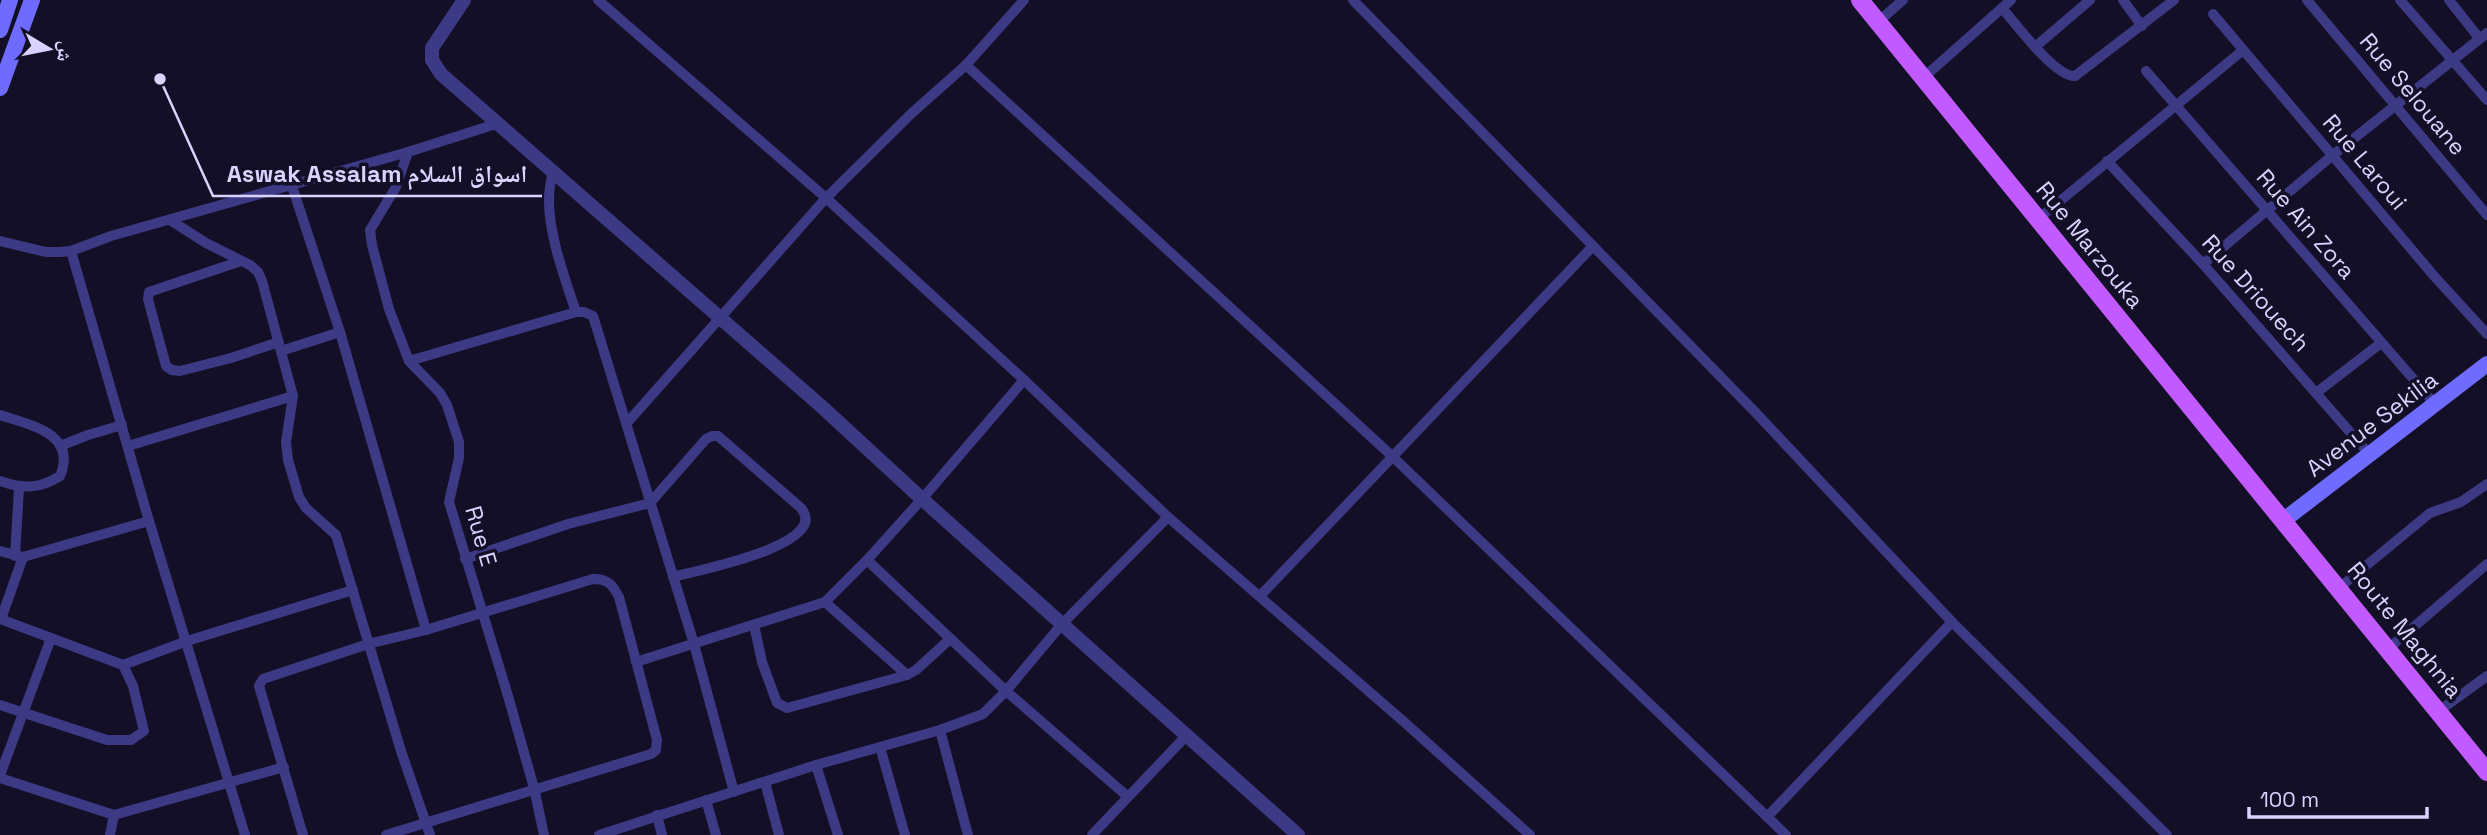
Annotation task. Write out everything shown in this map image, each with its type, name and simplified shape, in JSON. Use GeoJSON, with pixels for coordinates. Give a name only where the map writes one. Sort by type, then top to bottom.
{"type":"FeatureCollection","features":[{"type":"Feature","properties":{"kind":"main road"},"geometry":{"type":"LineString","coordinates":[[0,30],[10,0]]}},
{"type":"Feature","properties":{"kind":"main road"},"geometry":{"type":"LineString","coordinates":[[0,88],[4,66],[32,0]]}},
{"type":"Feature","properties":{"kind":"main road","name":"Rue Marzouka"},"geometry":{"type":"LineString","coordinates":[[1860,0],[2284,520]]}},
{"type":"Feature","properties":{"kind":"main road","name":"Avenue Sekilia"},"geometry":{"type":"LineString","coordinates":[[2284,520],[2487,364]]}},
{"type":"Feature","properties":{"kind":"main road","name":"Route Maghnia"},"geometry":{"type":"LineString","coordinates":[[2284,520],[2487,772]]}},
{"type":"Feature","properties":{"kind":"street"},"geometry":{"type":"LineString","coordinates":[[464,0],[434,43],[431,52],[432,60],[441,74],[821,406],[1298,835]]}},
{"type":"Feature","properties":{"kind":"street"},"geometry":{"type":"LineString","coordinates":[[598,0],[826,198],[1168,517],[1530,835]]}},
{"type":"Feature","properties":{"kind":"street"},"geometry":{"type":"LineString","coordinates":[[627,423],[826,198],[913,112],[966,65],[1024,0]]}},
{"type":"Feature","properties":{"kind":"street"},"geometry":{"type":"LineString","coordinates":[[1353,0],[1757,414],[1952,622],[2167,835]]}},
{"type":"Feature","properties":{"kind":"street"},"geometry":{"type":"LineString","coordinates":[[1878,22],[1903,0]]}},
{"type":"Feature","properties":{"kind":"street"},"geometry":{"type":"LineString","coordinates":[[2035,47],[2090,0]]}},
{"type":"Feature","properties":{"kind":"street"},"geometry":{"type":"LineString","coordinates":[[2123,0],[2143,26]]}},
{"type":"Feature","properties":{"kind":"street"},"geometry":{"type":"LineString","coordinates":[[1923,78],[2006,4],[2035,47],[2062,72],[2075,76],[2174,0]]}},
{"type":"Feature","properties":{"kind":"street","name":"Rue Selouane"},"geometry":{"type":"LineString","coordinates":[[2307,0],[2487,215]]}},
{"type":"Feature","properties":{"kind":"street"},"geometry":{"type":"LineString","coordinates":[[2400,0],[2487,100]]}},
{"type":"Feature","properties":{"kind":"street"},"geometry":{"type":"LineString","coordinates":[[2203,264],[2483,35],[2449,0]]}},
{"type":"Feature","properties":{"kind":"street","name":"Rue Laroui"},"geometry":{"type":"LineString","coordinates":[[2213,14],[2434,276],[2487,334]]}},
{"type":"Feature","properties":{"kind":"street"},"geometry":{"type":"LineString","coordinates":[[2037,220],[2242,51]]}},
{"type":"Feature","properties":{"kind":"street"},"geometry":{"type":"LineString","coordinates":[[966,65],[1392,456],[1786,835]]}},
{"type":"Feature","properties":{"kind":"street","name":"Rue Ain Zora"},"geometry":{"type":"LineString","coordinates":[[2146,71],[2435,404]]}},
{"type":"Feature","properties":{"kind":"street"},"geometry":{"type":"LineString","coordinates":[[0,241],[46,252],[71,251],[111,236],[408,152],[499,123]]}},
{"type":"Feature","properties":{"kind":"street","name":"Rue E"},"geometry":{"type":"LineString","coordinates":[[408,152],[396,187],[370,233],[389,309],[409,361],[440,393],[459,442],[449,502],[534,788],[544,835]]}},
{"type":"Feature","properties":{"kind":"street","name":"Rue Driouech"},"geometry":{"type":"LineString","coordinates":[[2107,162],[2203,264],[2370,455]]}},
{"type":"Feature","properties":{"kind":"street"},"geometry":{"type":"LineString","coordinates":[[553,171],[549,212],[562,272],[576,312]]}},
{"type":"Feature","properties":{"kind":"street"},"geometry":{"type":"LineString","coordinates":[[291,183],[340,332],[426,630]]}},
{"type":"Feature","properties":{"kind":"street"},"geometry":{"type":"LineString","coordinates":[[170,220],[258,272],[293,396],[286,442],[299,496],[306,508],[336,535],[368,645],[430,835]]}},
{"type":"Feature","properties":{"kind":"street"},"geometry":{"type":"LineString","coordinates":[[1260,596],[1593,246]]}},
{"type":"Feature","properties":{"kind":"street"},"geometry":{"type":"LineString","coordinates":[[71,251],[149,522],[245,835]]}},
{"type":"Feature","properties":{"kind":"street"},"geometry":{"type":"LineString","coordinates":[[241,261],[149,292],[150,310],[166,366],[172,370],[180,370],[340,332]]}},
{"type":"Feature","properties":{"kind":"street"},"geometry":{"type":"LineString","coordinates":[[409,361],[576,312],[588,313],[594,318],[694,644],[734,792]]}},
{"type":"Feature","properties":{"kind":"street"},"geometry":{"type":"LineString","coordinates":[[2316,393],[2381,343]]}},
{"type":"Feature","properties":{"kind":"street"},"geometry":{"type":"LineString","coordinates":[[636,662],[825,602],[922,499],[1024,380]]}},
{"type":"Feature","properties":{"kind":"street"},"geometry":{"type":"LineString","coordinates":[[128,446],[293,396]]}},
{"type":"Feature","properties":{"kind":"street"},"geometry":{"type":"LineString","coordinates":[[0,415],[44,430],[54,437],[63,456],[60,476],[50,482],[19,488],[0,481]]}},
{"type":"Feature","properties":{"kind":"street"},"geometry":{"type":"LineString","coordinates":[[60,446],[122,425]]}},
{"type":"Feature","properties":{"kind":"street"},"geometry":{"type":"LineString","coordinates":[[465,559],[568,524],[650,503],[706,439],[715,436],[801,508],[806,516],[805,525],[797,535],[774,549],[673,577]]}},
{"type":"Feature","properties":{"kind":"street"},"geometry":{"type":"LineString","coordinates":[[2339,588],[2430,513],[2461,502],[2487,484]]}},
{"type":"Feature","properties":{"kind":"street"},"geometry":{"type":"LineString","coordinates":[[0,705],[107,740],[122,741],[138,737],[144,731],[133,686],[123,666],[1,619],[19,556],[19,488]]}},
{"type":"Feature","properties":{"kind":"street"},"geometry":{"type":"LineString","coordinates":[[598,835],[816,765],[940,730],[983,714],[1006,691],[1062,624],[1168,517]]}},
{"type":"Feature","properties":{"kind":"street"},"geometry":{"type":"LineString","coordinates":[[0,551],[19,556],[149,522]]}},
{"type":"Feature","properties":{"kind":"street"},"geometry":{"type":"LineString","coordinates":[[867,560],[1006,691],[1127,796]]}},
{"type":"Feature","properties":{"kind":"street"},"geometry":{"type":"LineString","coordinates":[[2388,649],[2487,564]]}},
{"type":"Feature","properties":{"kind":"street"},"geometry":{"type":"LineString","coordinates":[[303,835],[259,686],[267,676],[593,579],[605,579],[613,586],[619,597],[657,740],[656,750],[386,835]]}},
{"type":"Feature","properties":{"kind":"street"},"geometry":{"type":"LineString","coordinates":[[123,666],[187,641],[353,590]]}},
{"type":"Feature","properties":{"kind":"street"},"geometry":{"type":"LineString","coordinates":[[825,602],[907,675]]}},
{"type":"Feature","properties":{"kind":"street"},"geometry":{"type":"LineString","coordinates":[[1767,817],[1952,622]]}},
{"type":"Feature","properties":{"kind":"street"},"geometry":{"type":"LineString","coordinates":[[754,625],[762,662],[774,697],[784,708],[907,675],[950,639]]}},
{"type":"Feature","properties":{"kind":"street"},"geometry":{"type":"LineString","coordinates":[[51,638],[0,777],[114,815],[284,767]]}},
{"type":"Feature","properties":{"kind":"street"},"geometry":{"type":"LineString","coordinates":[[2439,711],[2487,676]]}},
{"type":"Feature","properties":{"kind":"street"},"geometry":{"type":"LineString","coordinates":[[940,730],[968,835]]}},
{"type":"Feature","properties":{"kind":"street"},"geometry":{"type":"LineString","coordinates":[[1092,835],[1187,734]]}},
{"type":"Feature","properties":{"kind":"street"},"geometry":{"type":"LineString","coordinates":[[880,747],[905,835]]}},
{"type":"Feature","properties":{"kind":"street"},"geometry":{"type":"LineString","coordinates":[[816,765],[838,835]]}},
{"type":"Feature","properties":{"kind":"street"},"geometry":{"type":"LineString","coordinates":[[765,782],[779,835]]}},
{"type":"Feature","properties":{"kind":"street"},"geometry":{"type":"LineString","coordinates":[[706,800],[716,835]]}},
{"type":"Feature","properties":{"kind":"street"},"geometry":{"type":"LineString","coordinates":[[110,835],[114,815]]}},
{"type":"Feature","properties":{"kind":"street"},"geometry":{"type":"LineString","coordinates":[[657,815],[662,835]]}},
{"type":"Feature","properties":{"kind":"place","name":"Aswak Assalam اسواق السلام"},"geometry":{"type":"Point","coordinates":[160,79]}}]}
